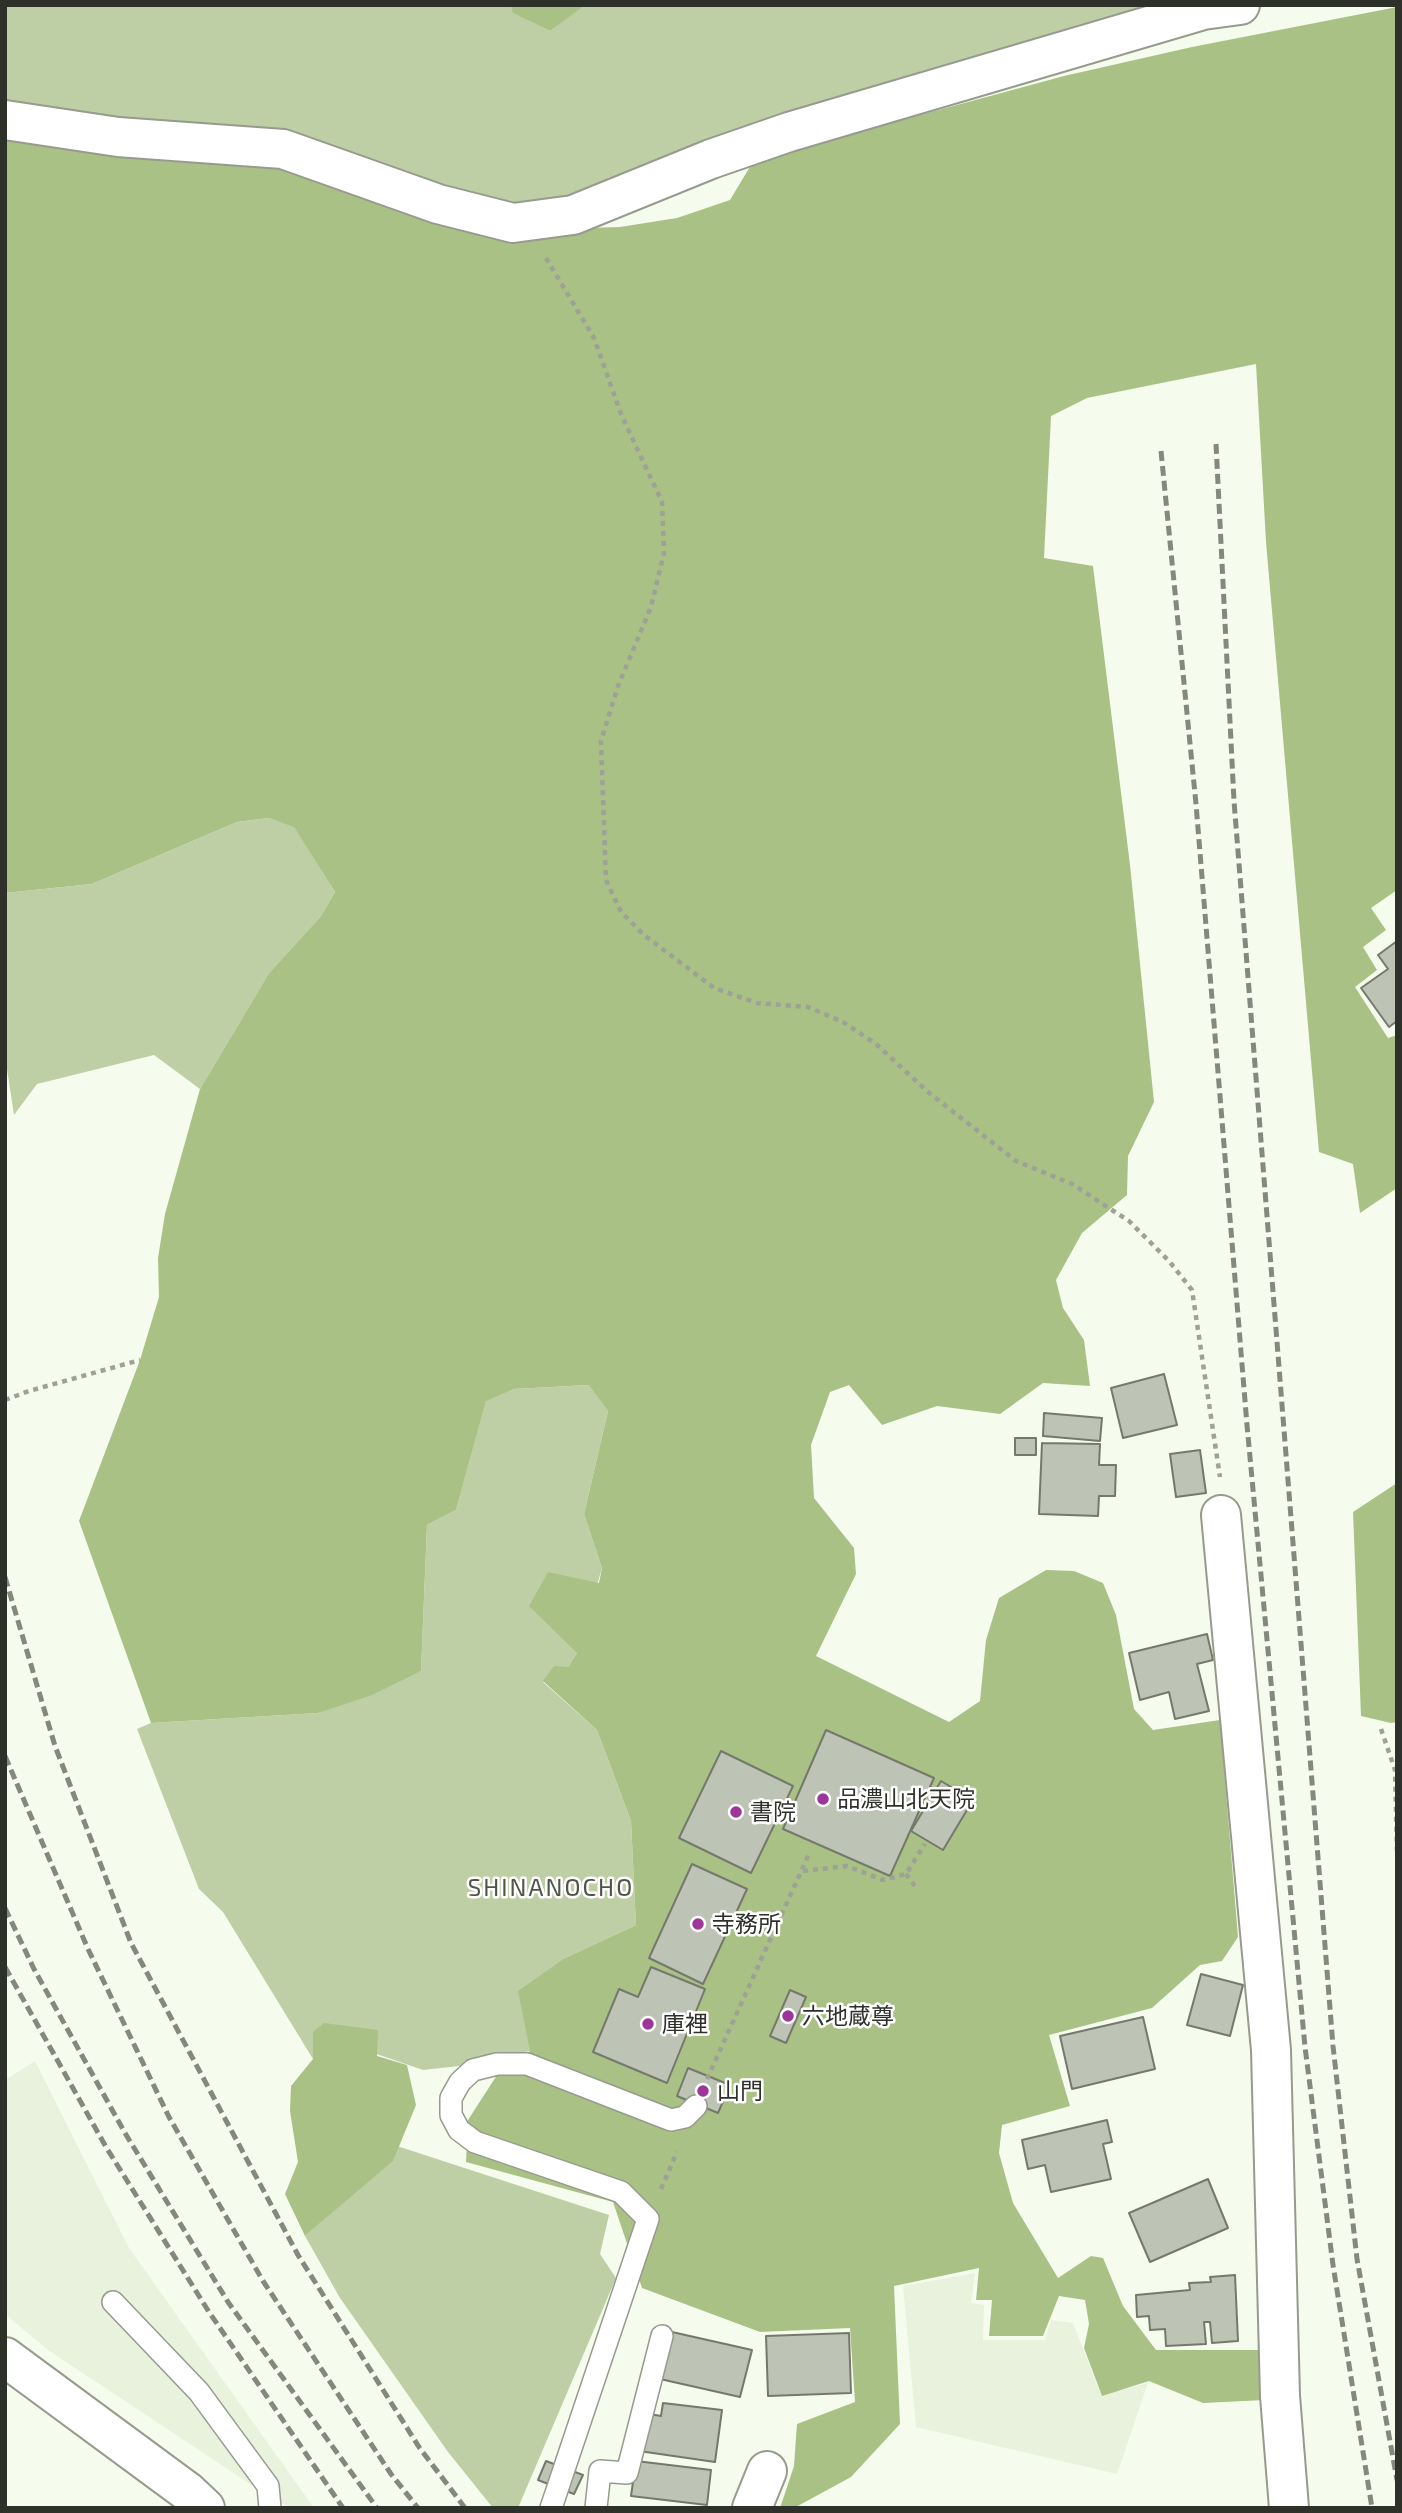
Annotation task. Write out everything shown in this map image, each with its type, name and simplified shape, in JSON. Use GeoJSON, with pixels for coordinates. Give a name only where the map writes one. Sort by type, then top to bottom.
{"type":"FeatureCollection","features":[{"type":"Feature","properties":{"kind":"street"},"geometry":{"type":"LineString","coordinates":[[5,120],[118,137],[283,149],[438,205],[513,223],[573,215],[711,159],[789,132],[1203,10],[1240,5]]}},
{"type":"Feature","properties":{"kind":"street"},"geometry":{"type":"LineString","coordinates":[[1221,1515],[1271,2050],[1280,2396],[1289,2508]]}},
{"type":"Feature","properties":{"kind":"street"},"geometry":{"type":"LineString","coordinates":[[5,2357],[188,2491],[205,2508]]}},
{"type":"Feature","properties":{"kind":"street"},"geometry":{"type":"LineString","coordinates":[[752,2508],[767,2471]]}},
{"type":"Feature","properties":{"kind":"lane"},"geometry":{"type":"LineString","coordinates":[[551,2508],[648,2219],[621,2192],[475,2142],[459,2130],[451,2115],[451,2098],[460,2082],[473,2070],[497,2064],[527,2064],[671,2120],[685,2117],[696,2106]]}},
{"type":"Feature","properties":{"kind":"lane"},"geometry":{"type":"LineString","coordinates":[[113,2302],[199,2392],[238,2442],[268,2486],[270,2508]]}},
{"type":"Feature","properties":{"kind":"lane"},"geometry":{"type":"LineString","coordinates":[[596,2508],[600,2471],[627,2473],[662,2336]]}},
{"type":"Feature","properties":{"kind":"path"},"geometry":{"type":"LineString","coordinates":[[535,220],[549,265],[594,338],[621,414],[662,502],[664,553],[652,607],[618,686],[601,741],[606,880],[621,912],[644,935],[714,988],[757,1003],[808,1007],[843,1022],[876,1044],[928,1093],[1016,1161],[1072,1184],[1129,1221],[1169,1261],[1192,1290],[1223,1505],[1221,1515]]}},
{"type":"Feature","properties":{"kind":"path"},"geometry":{"type":"LineString","coordinates":[[5,1400],[140,1360]]}},
{"type":"Feature","properties":{"kind":"path"},"geometry":{"type":"LineString","coordinates":[[1381,1730],[1395,1770],[1397,1852]]}},
{"type":"Feature","properties":{"kind":"path"},"geometry":{"type":"LineString","coordinates":[[802,1871],[848,1866],[883,1880],[906,1874],[925,1844]]}},
{"type":"Feature","properties":{"kind":"path"},"geometry":{"type":"LineString","coordinates":[[724,2038],[809,1854]]}},
{"type":"Feature","properties":{"kind":"path"},"geometry":{"type":"LineString","coordinates":[[906,1874],[915,1886]]}},
{"type":"Feature","properties":{"kind":"shaded area"},"geometry":{"type":"Polygon","coordinates":[[[35,2061],[129,2248],[314,2508],[290,2508],[253,2486],[48,2350],[5,2314],[5,2080],[35,2061]]]}},
{"type":"Feature","properties":{"kind":"shaded area"},"geometry":{"type":"Polygon","coordinates":[[[975,2273],[971,2303],[984,2305],[983,2340],[1045,2340],[1051,2320],[1073,2323],[1101,2395],[1148,2383],[1117,2474],[916,2427],[903,2286],[975,2273]]]}},
{"type":"Feature","properties":{"kind":"green space"},"geometry":{"type":"Polygon","coordinates":[[[5,5],[511,5],[514,13],[550,31],[584,5],[1188,5],[535,212],[5,113],[5,5]]]}},
{"type":"Feature","properties":{"kind":"green space"},"geometry":{"type":"Polygon","coordinates":[[[511,5],[584,6],[550,31],[513,13],[511,5]]]}},
{"type":"Feature","properties":{"kind":"green space"},"geometry":{"type":"Polygon","coordinates":[[[1397,7],[1397,890],[1371,908],[1386,930],[1363,947],[1377,970],[1355,987],[1388,1038],[1397,1035],[1397,1188],[1360,1213],[1353,1164],[1319,1152],[1266,542],[1256,364],[1087,398],[1051,416],[1044,558],[1093,566],[1130,865],[1154,1102],[1128,1156],[1127,1195],[1082,1233],[1056,1280],[1063,1308],[1084,1340],[1090,1386],[1043,1383],[1000,1414],[937,1406],[882,1425],[849,1385],[830,1392],[811,1445],[814,1498],[854,1548],[856,1574],[816,1656],[949,1722],[980,1701],[986,1640],[999,1598],[1046,1570],[1074,1571],[1103,1583],[1116,1615],[1134,1709],[1153,1730],[1220,1720],[1238,1937],[1222,1961],[1200,1965],[1152,2008],[1049,2035],[1070,2106],[1002,2125],[999,2153],[1013,2203],[1058,2278],[1091,2256],[1103,2258],[1123,2306],[1156,2350],[1261,2350],[1265,2400],[1203,2403],[1149,2381],[1102,2396],[1084,2348],[1089,2324],[1085,2300],[1059,2296],[1043,2336],[989,2336],[992,2300],[976,2300],[979,2268],[894,2286],[900,2424],[851,2477],[794,2508],[780,2508],[794,2466],[797,2424],[855,2402],[850,2328],[760,2332],[642,2288],[613,2202],[466,2162],[468,2120],[497,2075],[530,2051],[518,1991],[565,1958],[636,1925],[631,1821],[597,1730],[543,1681],[554,1666],[568,1667],[577,1653],[529,1606],[548,1572],[599,1583],[602,1568],[584,1514],[608,1411],[589,1385],[514,1389],[486,1401],[456,1510],[427,1525],[421,1671],[372,1695],[318,1713],[151,1723],[79,1521],[140,1360],[159,1297],[158,1258],[165,1214],[200,1089],[269,973],[321,916],[335,892],[294,827],[269,818],[237,822],[92,884],[5,893],[5,133],[264,157],[513,230],[620,227],[677,218],[730,200],[754,160],[1064,76],[1192,47],[1397,7]]]}},
{"type":"Feature","properties":{"kind":"green space"},"geometry":{"type":"Polygon","coordinates":[[[269,818],[294,826],[335,892],[321,916],[269,973],[200,1089],[154,1055],[37,1084],[14,1115],[5,1056],[5,893],[92,884],[237,822],[269,818]]]}},
{"type":"Feature","properties":{"kind":"green space"},"geometry":{"type":"Polygon","coordinates":[[[590,1385],[608,1411],[584,1514],[602,1568],[577,1653],[568,1667],[543,1682],[597,1730],[631,1821],[636,1925],[565,1958],[530,2051],[468,2065],[423,2070],[313,2032],[313,2059],[223,1912],[199,1889],[137,1729],[151,1723],[318,1713],[421,1671],[427,1525],[456,1510],[486,1400],[514,1389],[590,1385]]]}},
{"type":"Feature","properties":{"kind":"green space"},"geometry":{"type":"Polygon","coordinates":[[[1397,1483],[1397,1722],[1391,1723],[1361,1716],[1353,1512],[1397,1483]]]}},
{"type":"Feature","properties":{"kind":"green space"},"geometry":{"type":"Polygon","coordinates":[[[324,2023],[378,2030],[377,2056],[407,2065],[416,2105],[393,2161],[305,2236],[285,2194],[298,2162],[290,2111],[291,2086],[313,2059],[313,2032],[324,2023]]]}},
{"type":"Feature","properties":{"kind":"green space"},"geometry":{"type":"Polygon","coordinates":[[[397,2146],[609,2215],[600,2254],[616,2278],[518,2508],[493,2508],[448,2452],[340,2298],[305,2236],[392,2161],[397,2146]]]}},
{"type":"Feature","properties":{"kind":"building"},"geometry":{"type":"Polygon","coordinates":[[[1397,941],[1397,1021],[1389,1027],[1361,988],[1388,969],[1378,955],[1397,941]]]}},
{"type":"Feature","properties":{"kind":"building"},"geometry":{"type":"Polygon","coordinates":[[[1164,1374],[1177,1425],[1123,1438],[1111,1388],[1164,1374]]]}},
{"type":"Feature","properties":{"kind":"building"},"geometry":{"type":"Polygon","coordinates":[[[1044,1413],[1102,1418],[1100,1441],[1043,1436],[1044,1413]]]}},
{"type":"Feature","properties":{"kind":"building"},"geometry":{"type":"Polygon","coordinates":[[[1015,1438],[1036,1438],[1036,1455],[1015,1455],[1015,1438]]]}},
{"type":"Feature","properties":{"kind":"building"},"geometry":{"type":"Polygon","coordinates":[[[1042,1443],[1100,1444],[1099,1465],[1116,1465],[1115,1496],[1099,1496],[1098,1516],[1039,1514],[1042,1443]]]}},
{"type":"Feature","properties":{"kind":"building"},"geometry":{"type":"Polygon","coordinates":[[[1200,1450],[1206,1493],[1176,1497],[1170,1454],[1200,1450]]]}},
{"type":"Feature","properties":{"kind":"building"},"geometry":{"type":"Polygon","coordinates":[[[1207,1634],[1213,1660],[1197,1664],[1209,1711],[1175,1719],[1169,1692],[1140,1700],[1129,1653],[1207,1634]]]}},
{"type":"Feature","properties":{"kind":"building"},"geometry":{"type":"Polygon","coordinates":[[[826,1730],[934,1778],[890,1876],[783,1829],[826,1730]]]}},
{"type":"Feature","properties":{"kind":"building","name":"書院"},"geometry":{"type":"Polygon","coordinates":[[[721,1751],[793,1786],[751,1873],[679,1838],[721,1751]]]}},
{"type":"Feature","properties":{"kind":"building"},"geometry":{"type":"Polygon","coordinates":[[[941,1781],[973,1800],[943,1850],[911,1831],[941,1781]]]}},
{"type":"Feature","properties":{"kind":"building","name":"寺務所"},"geometry":{"type":"Polygon","coordinates":[[[692,1864],[747,1889],[703,1984],[649,1958],[692,1864]]]}},
{"type":"Feature","properties":{"kind":"building","name":"庫裡"},"geometry":{"type":"Polygon","coordinates":[[[651,1967],[705,1989],[667,2083],[593,2052],[619,1989],[638,1997],[651,1967]]]}},
{"type":"Feature","properties":{"kind":"building"},"geometry":{"type":"Polygon","coordinates":[[[1201,1974],[1243,1985],[1230,2036],[1187,2025],[1201,1974]]]}},
{"type":"Feature","properties":{"kind":"building","name":"六地蔵尊"},"geometry":{"type":"Polygon","coordinates":[[[790,1990],[806,1997],[786,2043],[770,2036],[790,1990]]]}},
{"type":"Feature","properties":{"kind":"building"},"geometry":{"type":"Polygon","coordinates":[[[1143,2017],[1155,2069],[1072,2089],[1060,2036],[1143,2017]]]}},
{"type":"Feature","properties":{"kind":"building","name":"山門"},"geometry":{"type":"Polygon","coordinates":[[[688,2068],[730,2085],[718,2113],[677,2096],[688,2068]]]}},
{"type":"Feature","properties":{"kind":"building"},"geometry":{"type":"Polygon","coordinates":[[[1107,2120],[1112,2142],[1103,2144],[1111,2179],[1051,2192],[1045,2165],[1028,2169],[1022,2140],[1107,2120]]]}},
{"type":"Feature","properties":{"kind":"building"},"geometry":{"type":"Polygon","coordinates":[[[1208,2179],[1228,2228],[1150,2262],[1129,2213],[1208,2179]]]}},
{"type":"Feature","properties":{"kind":"building"},"geometry":{"type":"Polygon","coordinates":[[[1235,2275],[1238,2341],[1212,2343],[1210,2322],[1204,2322],[1206,2344],[1166,2346],[1165,2329],[1150,2330],[1149,2316],[1137,2317],[1136,2295],[1190,2290],[1189,2283],[1211,2282],[1210,2277],[1235,2275]]]}},
{"type":"Feature","properties":{"kind":"building"},"geometry":{"type":"Polygon","coordinates":[[[672,2332],[752,2350],[740,2397],[660,2379],[672,2332]]]}},
{"type":"Feature","properties":{"kind":"building"},"geometry":{"type":"Polygon","coordinates":[[[849,2333],[851,2393],[768,2396],[766,2336],[849,2333]]]}},
{"type":"Feature","properties":{"kind":"building"},"geometry":{"type":"Polygon","coordinates":[[[663,2403],[722,2410],[715,2462],[639,2451],[644,2413],[661,2416],[663,2403]]]}},
{"type":"Feature","properties":{"kind":"building"},"geometry":{"type":"Polygon","coordinates":[[[546,2461],[583,2475],[574,2494],[538,2480],[546,2461]]]}},
{"type":"Feature","properties":{"kind":"building"},"geometry":{"type":"Polygon","coordinates":[[[636,2461],[711,2470],[707,2505],[631,2496],[636,2461]]]}},
{"type":"Feature","properties":{"kind":"railway"},"geometry":{"type":"LineString","coordinates":[[1216,444],[1234,801],[1333,2046],[1357,2259],[1397,2480]]}},
{"type":"Feature","properties":{"kind":"railway"},"geometry":{"type":"LineString","coordinates":[[1161,451],[1196,804],[1247,1425],[1305,2047],[1333,2265],[1372,2508]]}},
{"type":"Feature","properties":{"kind":"railway"},"geometry":{"type":"LineString","coordinates":[[5,1577],[55,1746],[131,1943],[298,2255],[419,2447],[465,2508]]}},
{"type":"Feature","properties":{"kind":"railway"},"geometry":{"type":"LineString","coordinates":[[5,1756],[88,1949],[169,2117],[263,2281],[391,2474],[418,2508]]}},
{"type":"Feature","properties":{"kind":"railway"},"geometry":{"type":"LineString","coordinates":[[5,1908],[34,1969],[125,2133],[228,2302],[377,2508]]}},
{"type":"Feature","properties":{"kind":"railway"},"geometry":{"type":"LineString","coordinates":[[5,1967],[106,2147],[209,2312],[343,2508]]}},
{"type":"Feature","properties":{"kind":"place","name":"品濃山北天院"},"geometry":{"type":"Point","coordinates":[823,1799]}},
{"type":"Feature","properties":{"kind":"place","name":"書院"},"geometry":{"type":"Point","coordinates":[736,1812]}},
{"type":"Feature","properties":{"kind":"place","name":"寺務所"},"geometry":{"type":"Point","coordinates":[698,1924]}},
{"type":"Feature","properties":{"kind":"place","name":"六地蔵尊"},"geometry":{"type":"Point","coordinates":[788,2016]}},
{"type":"Feature","properties":{"kind":"place","name":"庫裡"},"geometry":{"type":"Point","coordinates":[648,2024]}},
{"type":"Feature","properties":{"kind":"place","name":"山門"},"geometry":{"type":"Point","coordinates":[703,2091]}},
{"type":"Feature","properties":{"kind":"district","name":"SHINANOCHO"},"geometry":{"type":"Point","coordinates":[551,1888]}}]}
